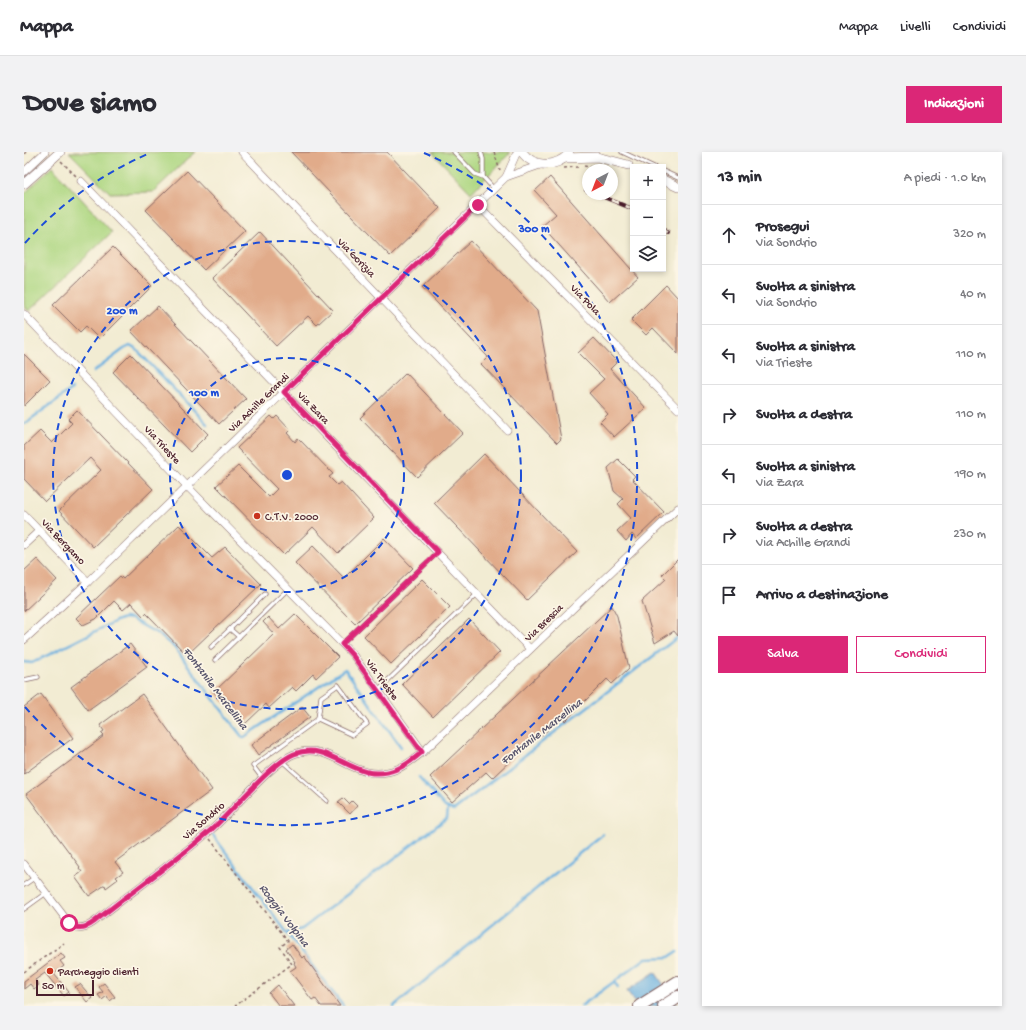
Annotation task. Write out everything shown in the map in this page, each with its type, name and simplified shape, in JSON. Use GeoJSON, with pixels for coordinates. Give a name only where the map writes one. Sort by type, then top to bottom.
{"type":"FeatureCollection","features":[{"type":"Feature","properties":{"kind":"highway"},"geometry":{"type":"LineString","coordinates":[[640,1006],[678,982]]}},
{"type":"Feature","properties":{"kind":"highway"},"geometry":{"type":"LineString","coordinates":[[664,1006],[678,997]]}},
{"type":"Feature","properties":{"kind":"street"},"geometry":{"type":"LineString","coordinates":[[24,172],[45,152]]}},
{"type":"Feature","properties":{"kind":"street","name":"Via Gorizia"},"geometry":{"type":"LineString","coordinates":[[242,152],[507,430]]}},
{"type":"Feature","properties":{"kind":"street"},"geometry":{"type":"LineString","coordinates":[[506,177],[517,152]]}},
{"type":"Feature","properties":{"kind":"street"},"geometry":{"type":"LineString","coordinates":[[522,152],[528,159],[543,164],[554,164],[568,155],[597,157],[630,166]]}},
{"type":"Feature","properties":{"kind":"street"},"geometry":{"type":"LineString","coordinates":[[598,152],[630,166]]}},
{"type":"Feature","properties":{"kind":"street"},"geometry":{"type":"LineString","coordinates":[[24,184],[58,154]]}},
{"type":"Feature","properties":{"kind":"street"},"geometry":{"type":"LineString","coordinates":[[506,177],[543,164]]}},
{"type":"Feature","properties":{"kind":"street","name":"Via Achille Grandi"},"geometry":{"type":"LineString","coordinates":[[24,640],[88,582],[506,177]]}},
{"type":"Feature","properties":{"kind":"street","name":"Via Zara"},"geometry":{"type":"LineString","coordinates":[[81,181],[530,649]]}},
{"type":"Feature","properties":{"kind":"street"},"geometry":{"type":"LineString","coordinates":[[666,182],[676,189]]}},
{"type":"Feature","properties":{"kind":"street","name":"Via Pola"},"geometry":{"type":"LineString","coordinates":[[478,205],[678,409]]}},
{"type":"Feature","properties":{"kind":"street","name":"Via Trieste"},"geometry":{"type":"LineString","coordinates":[[24,314],[187,486],[353,656],[422,752]]}},
{"type":"Feature","properties":{"kind":"street","name":"Via Brescia"},"geometry":{"type":"LineString","coordinates":[[422,752],[678,508]]}},
{"type":"Feature","properties":{"kind":"street","name":"Via Bergamo"},"geometry":{"type":"LineString","coordinates":[[24,515],[88,582]]}},
{"type":"Feature","properties":{"kind":"street"},"geometry":{"type":"LineString","coordinates":[[24,545],[39,531]]}},
{"type":"Feature","properties":{"kind":"street","name":"Via Sondrio"},"geometry":{"type":"LineString","coordinates":[[24,864],[71,925],[79,928],[88,926],[206,834],[282,761],[298,753],[317,751],[330,755],[356,770],[378,773],[399,768],[422,752]]}},
{"type":"Feature","properties":{"kind":"lane"},"geometry":{"type":"LineString","coordinates":[[454,152],[475,174],[483,177],[494,189]]}},
{"type":"Feature","properties":{"kind":"lane"},"geometry":{"type":"LineString","coordinates":[[481,152],[483,159],[483,177]]}},
{"type":"Feature","properties":{"kind":"lane"},"geometry":{"type":"LineString","coordinates":[[622,152],[648,164]]}},
{"type":"Feature","properties":{"kind":"lane"},"geometry":{"type":"LineString","coordinates":[[666,172],[678,178]]}},
{"type":"Feature","properties":{"kind":"lane"},"geometry":{"type":"LineString","coordinates":[[342,644],[438,552]]}},
{"type":"Feature","properties":{"kind":"lane"},"geometry":{"type":"LineString","coordinates":[[215,660],[288,589]]}},
{"type":"Feature","properties":{"kind":"lane"},"geometry":{"type":"LineString","coordinates":[[211,647],[265,594]]}},
{"type":"Feature","properties":{"kind":"lane"},"geometry":{"type":"LineString","coordinates":[[378,690],[477,594]]}},
{"type":"Feature","properties":{"kind":"lane"},"geometry":{"type":"LineString","coordinates":[[230,629],[239,637]]}},
{"type":"Feature","properties":{"kind":"lane"},"geometry":{"type":"LineString","coordinates":[[24,680],[38,677]]}},
{"type":"Feature","properties":{"kind":"lane"},"geometry":{"type":"LineString","coordinates":[[262,779],[253,766],[318,719],[322,697],[338,685],[367,724],[352,735],[318,719]]}},
{"type":"Feature","properties":{"kind":"lane"},"geometry":{"type":"LineString","coordinates":[[282,761],[326,801]]}},
{"type":"Feature","properties":{"kind":"lane"},"geometry":{"type":"LineString","coordinates":[[24,885],[34,878]]}},
{"type":"Feature","properties":{"kind":"lane"},"geometry":{"type":"LineString","coordinates":[[24,909],[46,893]]}},
{"type":"Feature","properties":{"kind":"path"},"geometry":{"type":"LineString","coordinates":[[58,154],[81,181]]}},
{"type":"Feature","properties":{"kind":"path"},"geometry":{"type":"LineString","coordinates":[[560,168],[582,166]]}},
{"type":"Feature","properties":{"kind":"path"},"geometry":{"type":"LineString","coordinates":[[206,834],[288,941],[280,947],[292,964],[235,1006]]}},
{"type":"Feature","properties":{"kind":"path"},"geometry":{"type":"LineString","coordinates":[[24,972],[64,943]]}},
{"type":"Feature","properties":{"kind":"green space"},"geometry":{"type":"Polygon","coordinates":[[[69,152],[195,152],[153,192],[110,193],[69,152]]]}},
{"type":"Feature","properties":{"kind":"green space"},"geometry":{"type":"Polygon","coordinates":[[[432,152],[511,152],[471,193],[432,152]]]}},
{"type":"Feature","properties":{"kind":"green space"},"geometry":{"type":"Polygon","coordinates":[[[52,167],[112,232],[29,311],[24,305],[24,194],[52,167]]]}},
{"type":"Feature","properties":{"kind":"water"},"geometry":{"type":"Polygon","coordinates":[[[655,972],[678,1006],[638,1006],[627,991],[655,972]]]}},
{"type":"Feature","properties":{"kind":"building"},"geometry":{"type":"Polygon","coordinates":[[[291,152],[387,152],[440,208],[390,256],[291,152]]]}},
{"type":"Feature","properties":{"kind":"building"},"geometry":{"type":"Polygon","coordinates":[[[187,171],[245,231],[204,270],[146,210],[187,171]]]}},
{"type":"Feature","properties":{"kind":"building"},"geometry":{"type":"Polygon","coordinates":[[[550,177],[630,268],[630,272],[634,272],[638,277],[610,302],[542,226],[556,214],[535,191],[550,177]]]}},
{"type":"Feature","properties":{"kind":"building"},"geometry":{"type":"Polygon","coordinates":[[[260,232],[333,310],[317,325],[308,316],[276,346],[212,278],[260,232]]]}},
{"type":"Feature","properties":{"kind":"building"},"geometry":{"type":"Polygon","coordinates":[[[471,241],[537,311],[561,439],[557,443],[481,364],[488,357],[422,287],[471,241]]]}},
{"type":"Feature","properties":{"kind":"building"},"geometry":{"type":"Polygon","coordinates":[[[113,247],[152,286],[99,339],[86,326],[80,332],[53,305],[113,247]]]}},
{"type":"Feature","properties":{"kind":"building"},"geometry":{"type":"Polygon","coordinates":[[[666,285],[678,298],[678,354],[653,328],[646,335],[631,320],[666,285]]]}},
{"type":"Feature","properties":{"kind":"building"},"geometry":{"type":"Polygon","coordinates":[[[158,306],[246,399],[219,424],[131,331],[158,306]]]}},
{"type":"Feature","properties":{"kind":"building"},"geometry":{"type":"Polygon","coordinates":[[[594,338],[617,362],[610,369],[646,408],[614,437],[600,422],[608,414],[589,393],[604,379],[578,353],[594,338]]]}},
{"type":"Feature","properties":{"kind":"building"},"geometry":{"type":"Polygon","coordinates":[[[24,354],[50,380],[24,406],[24,354]]]}},
{"type":"Feature","properties":{"kind":"building"},"geometry":{"type":"Polygon","coordinates":[[[131,354],[208,434],[190,452],[113,372],[131,354]]]}},
{"type":"Feature","properties":{"kind":"building"},"geometry":{"type":"Polygon","coordinates":[[[406,373],[463,433],[417,477],[360,418],[406,373]]]}},
{"type":"Feature","properties":{"kind":"building"},"geometry":{"type":"Polygon","coordinates":[[[77,410],[153,489],[93,547],[59,511],[101,470],[90,458],[45,501],[24,479],[24,446],[40,431],[52,443],[72,423],[68,419],[77,410]]]}},
{"type":"Feature","properties":{"kind":"building"},"geometry":{"type":"Polygon","coordinates":[[[271,416],[274,419],[277,416],[290,430],[287,433],[295,442],[298,438],[333,474],[329,477],[337,485],[341,482],[374,518],[338,553],[313,527],[284,555],[216,486],[238,466],[269,497],[277,489],[237,448],[271,416]]]}},
{"type":"Feature","properties":{"kind":"building"},"geometry":{"type":"Polygon","coordinates":[[[484,454],[577,552],[527,600],[434,503],[484,454]]]}},
{"type":"Feature","properties":{"kind":"building"},"geometry":{"type":"Polygon","coordinates":[[[618,459],[635,476],[632,479],[664,512],[636,539],[632,534],[626,541],[617,531],[631,518],[618,504],[623,499],[614,491],[608,468],[618,459]]]}},
{"type":"Feature","properties":{"kind":"building"},"geometry":{"type":"Polygon","coordinates":[[[179,525],[212,558],[225,547],[261,584],[187,655],[146,613],[143,616],[131,603],[123,610],[114,601],[96,619],[83,625],[76,618],[120,576],[123,579],[179,525]]]}},
{"type":"Feature","properties":{"kind":"building"},"geometry":{"type":"Polygon","coordinates":[[[384,538],[413,568],[355,624],[295,563],[313,546],[344,578],[384,538]]]}},
{"type":"Feature","properties":{"kind":"building"},"geometry":{"type":"Polygon","coordinates":[[[37,559],[57,580],[24,611],[24,571],[37,559]]]}},
{"type":"Feature","properties":{"kind":"building"},"geometry":{"type":"Polygon","coordinates":[[[678,559],[678,636],[674,631],[655,643],[642,601],[666,579],[662,575],[678,559]]]}},
{"type":"Feature","properties":{"kind":"building"},"geometry":{"type":"Polygon","coordinates":[[[422,579],[450,607],[391,664],[364,636],[422,579]]]}},
{"type":"Feature","properties":{"kind":"building"},"geometry":{"type":"Polygon","coordinates":[[[612,606],[617,616],[629,668],[612,684],[607,679],[565,721],[561,717],[538,739],[535,737],[492,778],[486,772],[452,802],[430,777],[612,606]]]}},
{"type":"Feature","properties":{"kind":"building"},"geometry":{"type":"Polygon","coordinates":[[[295,614],[338,657],[316,678],[313,674],[296,691],[292,687],[269,708],[266,704],[245,724],[214,692],[274,634],[263,622],[268,617],[279,629],[295,614]]]}},
{"type":"Feature","properties":{"kind":"building"},"geometry":{"type":"Polygon","coordinates":[[[469,619],[500,652],[433,717],[402,684],[469,619]]]}},
{"type":"Feature","properties":{"kind":"building"},"geometry":{"type":"Polygon","coordinates":[[[130,644],[147,667],[88,710],[71,687],[130,644]]]}},
{"type":"Feature","properties":{"kind":"building"},"geometry":{"type":"Polygon","coordinates":[[[41,694],[73,738],[24,774],[24,707],[41,694]]]}},
{"type":"Feature","properties":{"kind":"building"},"geometry":{"type":"Polygon","coordinates":[[[142,694],[212,790],[115,862],[123,872],[116,877],[118,879],[106,888],[105,885],[89,896],[75,877],[82,872],[79,868],[80,867],[26,794],[104,736],[101,733],[104,731],[100,725],[142,694]]]}},
{"type":"Feature","properties":{"kind":"building"},"geometry":{"type":"Polygon","coordinates":[[[302,707],[310,717],[258,755],[251,745],[302,707]]]}},
{"type":"Feature","properties":{"kind":"building"},"geometry":{"type":"Polygon","coordinates":[[[343,798],[349,804],[352,801],[357,806],[350,814],[338,802],[343,798]]]}},
{"type":"Feature","properties":{"kind":"building"},"geometry":{"type":"Polygon","coordinates":[[[292,944],[302,958],[304,956],[340,1006],[321,1006],[315,998],[312,1000],[290,971],[296,967],[295,962],[286,949],[292,944]]]}},
{"type":"Feature","properties":{"kind":"building"},"geometry":{"type":"Polygon","coordinates":[[[61,953],[65,958],[60,961],[64,966],[54,974],[69,992],[64,996],[45,973],[35,980],[39,985],[34,989],[30,984],[24,989],[24,981],[61,953]]]}},
{"type":"Feature","properties":{"kind":"building"},"geometry":{"type":"Polygon","coordinates":[[[104,983],[115,997],[110,1001],[107,996],[102,1000],[98,995],[103,992],[99,987],[104,983]]]}},
{"type":"Feature","properties":{"kind":"building"},"geometry":{"type":"Polygon","coordinates":[[[80,984],[92,998],[87,1002],[75,987],[80,984]]]}},
{"type":"Feature","properties":{"kind":"building"},"geometry":{"type":"Polygon","coordinates":[[[278,985],[294,1006],[279,1006],[269,993],[278,985]]]}},
{"type":"Feature","properties":{"kind":"waterway"},"geometry":{"type":"LineString","coordinates":[[93,372],[130,346],[137,350],[207,424]]}},
{"type":"Feature","properties":{"kind":"waterway"},"geometry":{"type":"LineString","coordinates":[[24,424],[72,389]]}},
{"type":"Feature","properties":{"kind":"waterway","name":"Fontanile Marcellina"},"geometry":{"type":"LineString","coordinates":[[24,662],[32,663],[116,621],[124,618],[131,619],[158,634],[174,647],[243,738],[345,669],[401,747]]}},
{"type":"Feature","properties":{"kind":"waterway","name":"Fontanile Marcellina"},"geometry":{"type":"LineString","coordinates":[[419,777],[445,807],[454,810],[678,637]]}},
{"type":"Feature","properties":{"kind":"waterway"},"geometry":{"type":"LineString","coordinates":[[287,933],[302,929],[447,818],[448,809]]}},
{"type":"Feature","properties":{"kind":"waterway","name":"Roggia Volpina"},"geometry":{"type":"LineString","coordinates":[[212,834],[343,1006]]}},
{"type":"Feature","properties":{"kind":"waterway"},"geometry":{"type":"LineString","coordinates":[[394,1006],[603,834]]}},
{"type":"Feature","properties":{"kind":"waterway"},"geometry":{"type":"LineString","coordinates":[[581,1006],[646,958],[669,957],[678,951]]}},
{"type":"Feature","properties":{"kind":"waterway"},"geometry":{"type":"LineString","coordinates":[[614,982],[618,987]]}},
{"type":"Feature","properties":{"kind":"railway"},"geometry":{"type":"LineString","coordinates":[[611,200],[630,208]]}},
{"type":"Feature","properties":{"kind":"place","name":"C.T.V. 2000"},"geometry":{"type":"Point","coordinates":[257,516]}},
{"type":"Feature","properties":{"kind":"place","name":"Parcheggio clienti"},"geometry":{"type":"Point","coordinates":[50,971]}},
{"type":"Feature","properties":{"kind":"route"},"geometry":{"type":"LineString","coordinates":[[69,923],[76,927],[82,928],[94,922],[211,829],[266,776],[290,756],[306,751],[320,752],[325,753],[356,770],[378,773],[389,772],[399,768],[422,752],[353,656],[342,644],[438,552],[284,392],[478,205]]}}]}
